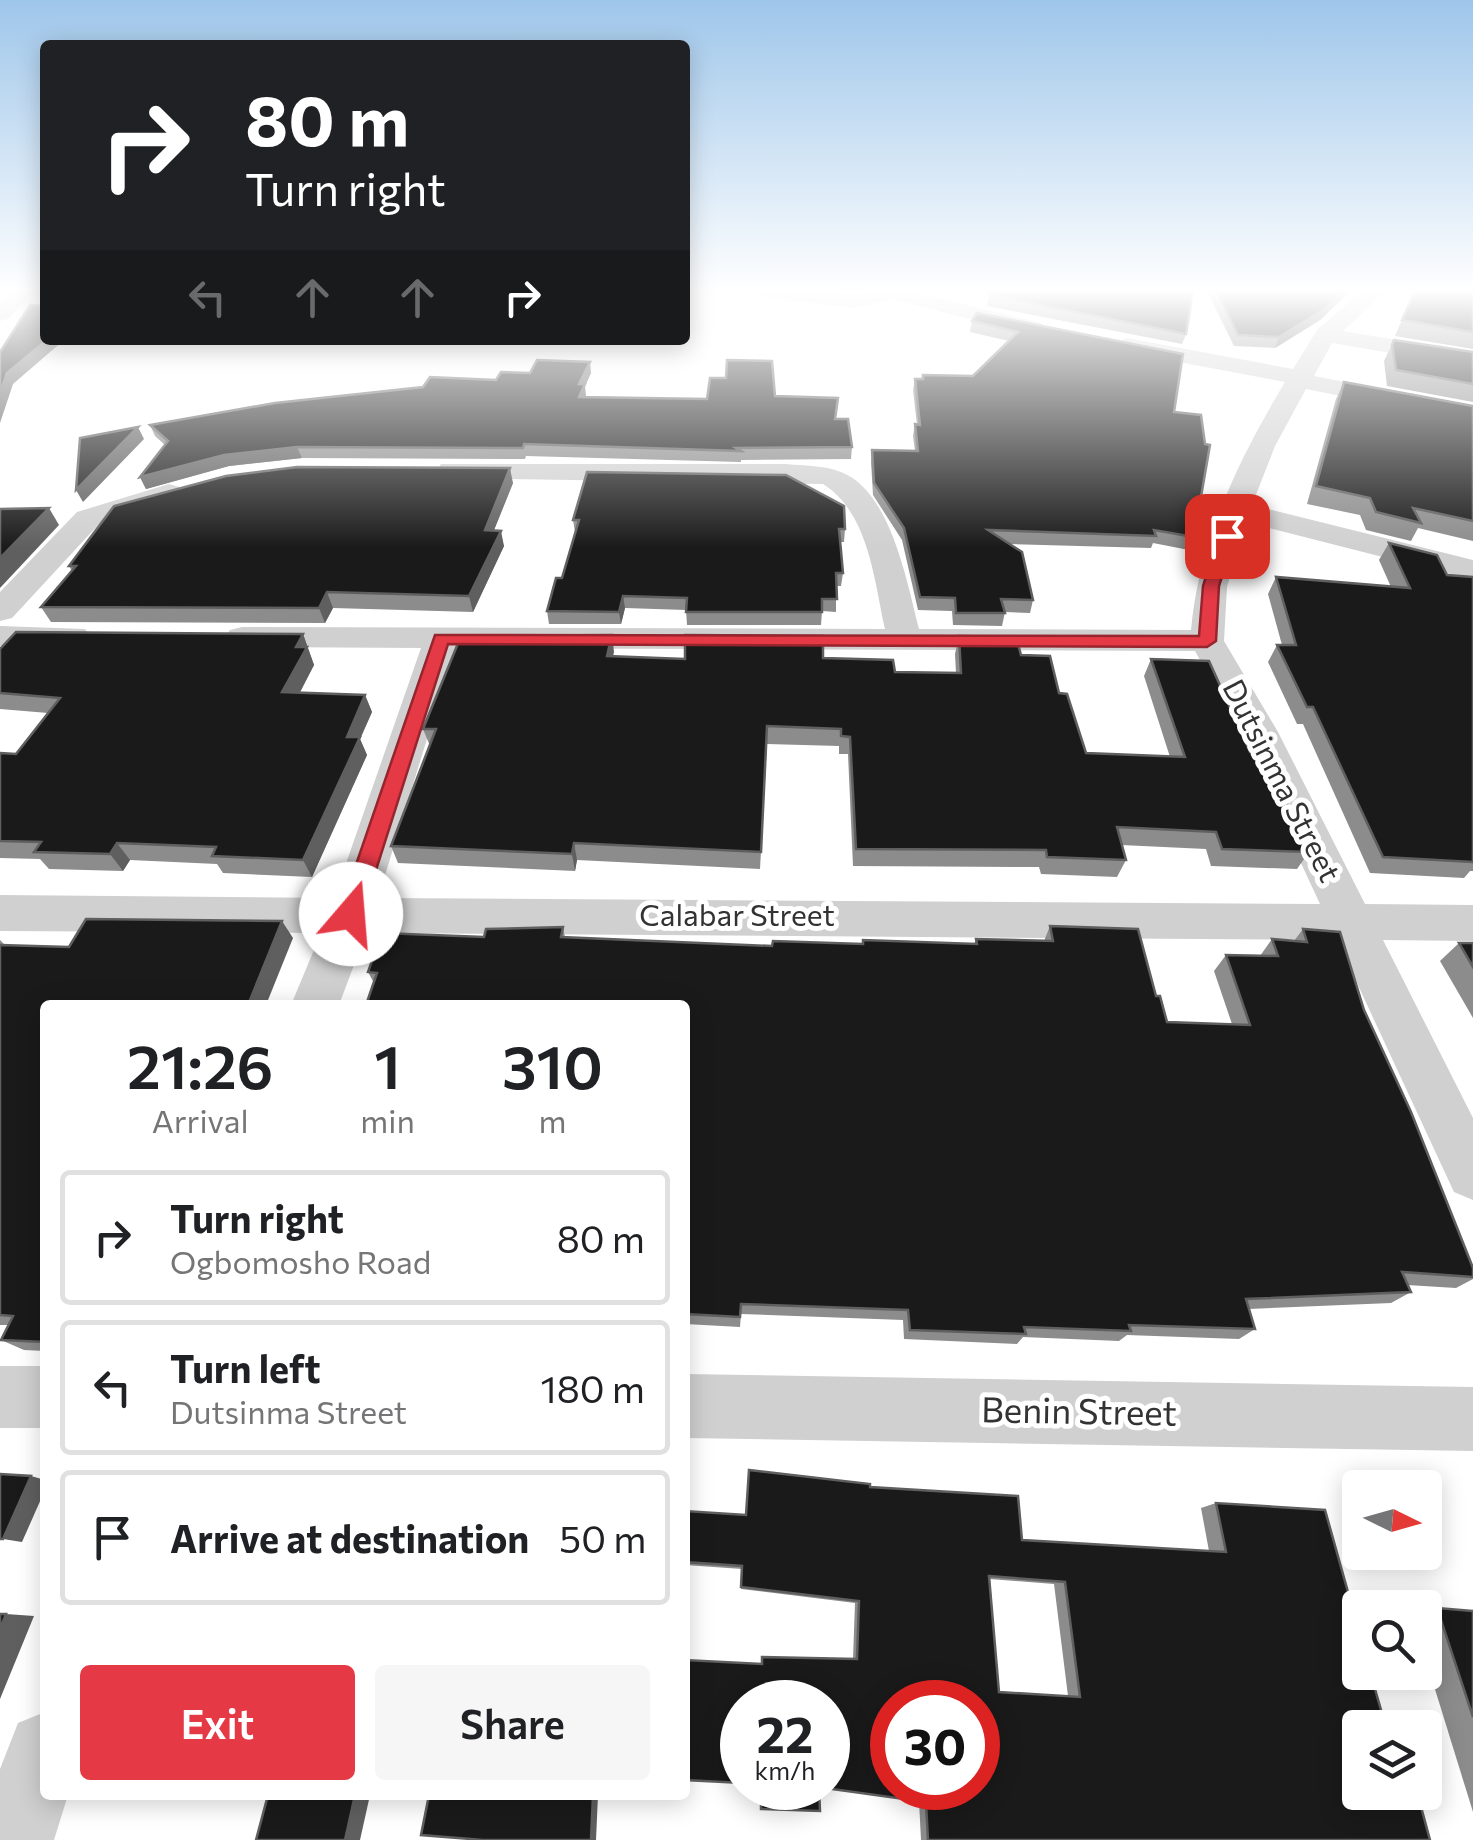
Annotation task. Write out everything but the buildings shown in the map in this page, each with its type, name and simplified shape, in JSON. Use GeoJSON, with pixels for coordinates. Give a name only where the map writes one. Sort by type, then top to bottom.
{"type":"FeatureCollection","features":[{"type":"Feature","properties":{"kind":"street"},"geometry":{"type":"LineString","coordinates":[[1286,377],[1473,414]]}},
{"type":"Feature","properties":{"kind":"street"},"geometry":{"type":"LineString","coordinates":[[211,637],[1207,641],[1211,586],[1234,510],[1261,446],[1297,379]]}},
{"type":"Feature","properties":{"kind":"street"},"geometry":{"type":"LineString","coordinates":[[432,469],[786,473],[832,478],[864,507],[875,532],[904,638]]}},
{"type":"Feature","properties":{"kind":"street"},"geometry":{"type":"LineString","coordinates":[[0,612],[88,518],[193,488]]}},
{"type":"Feature","properties":{"kind":"street"},"geometry":{"type":"LineString","coordinates":[[1234,510],[1473,570]]}},
{"type":"Feature","properties":{"kind":"street"},"geometry":{"type":"LineString","coordinates":[[0,636],[115,636]]}},
{"type":"Feature","properties":{"kind":"street"},"geometry":{"type":"LineString","coordinates":[[318,1000],[351,914],[441,638]]}},
{"type":"Feature","properties":{"kind":"street","name":"Dutsinma Street"},"geometry":{"type":"LineString","coordinates":[[1207,641],[1259,732],[1473,1174]]}},
{"type":"Feature","properties":{"kind":"street","name":"Calabar Street"},"geometry":{"type":"LineString","coordinates":[[0,913],[1473,923]]}},
{"type":"Feature","properties":{"kind":"street"},"geometry":{"type":"LineString","coordinates":[[0,1397],[40,1397]]}},
{"type":"Feature","properties":{"kind":"street","name":"Benin Street"},"geometry":{"type":"LineString","coordinates":[[690,1406],[1473,1419]]}},
{"type":"Feature","properties":{"kind":"street"},"geometry":{"type":"LineString","coordinates":[[14,1840],[40,1765]]}},
{"type":"Feature","properties":{"kind":"route"},"geometry":{"type":"LineString","coordinates":[[351,914],[441,638],[1207,641],[1211,586],[1227,536]]}}]}
